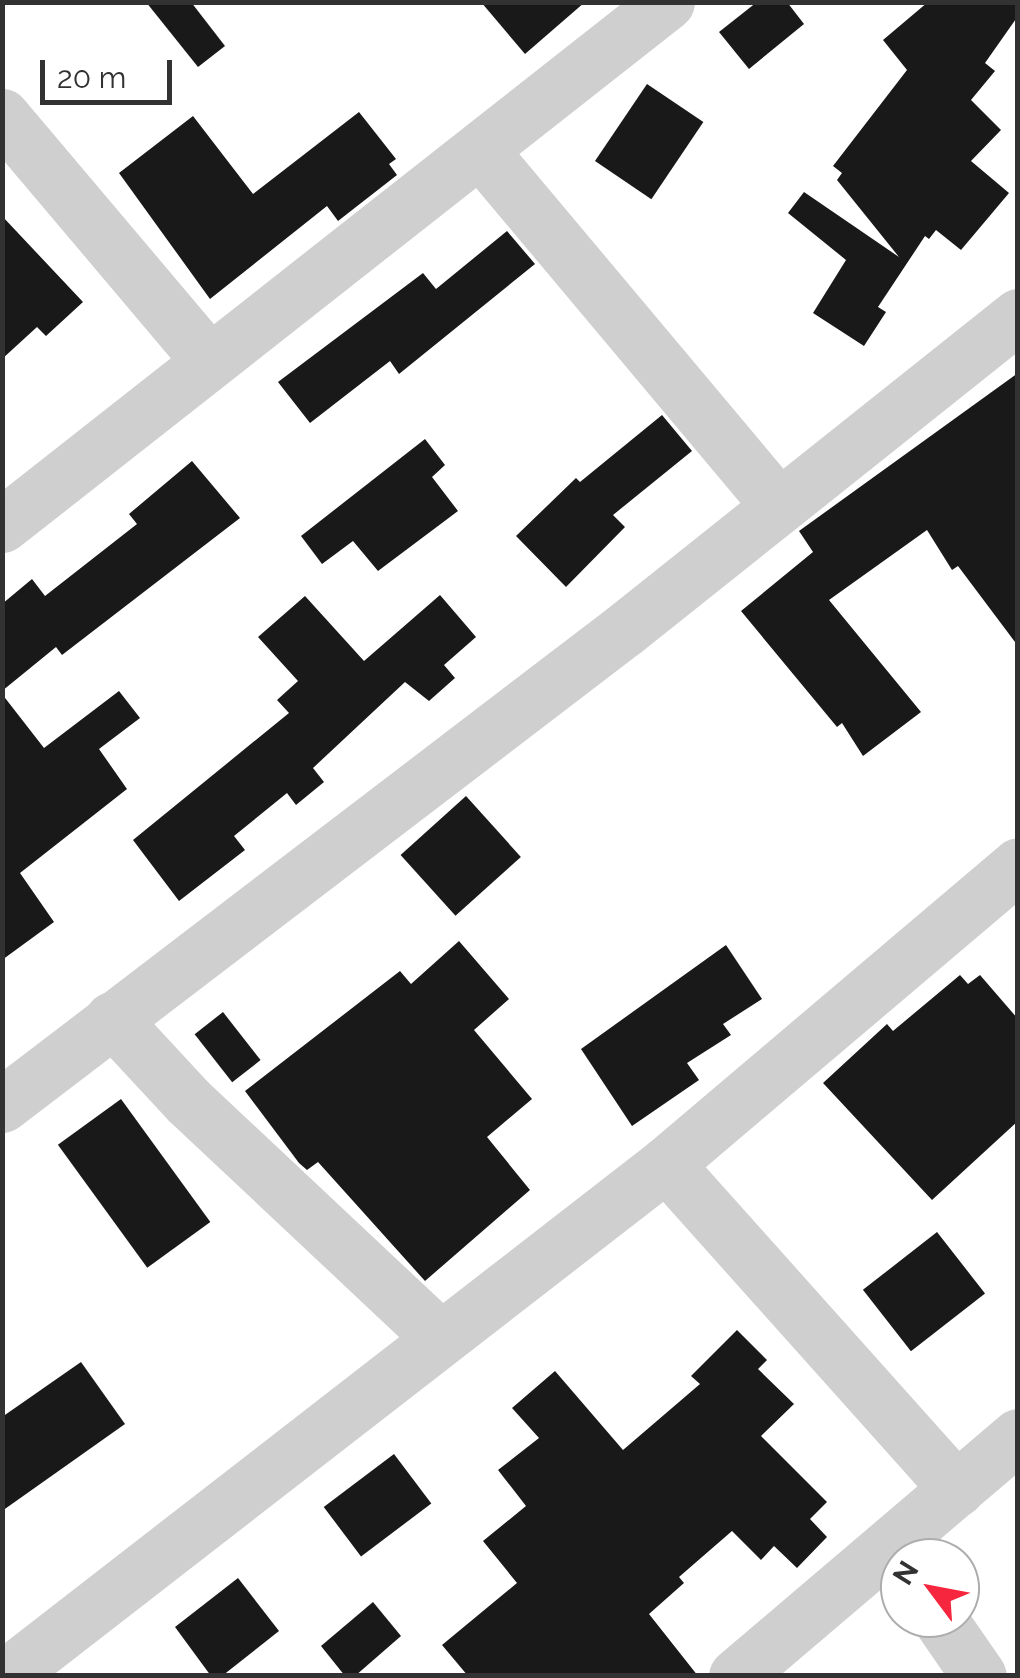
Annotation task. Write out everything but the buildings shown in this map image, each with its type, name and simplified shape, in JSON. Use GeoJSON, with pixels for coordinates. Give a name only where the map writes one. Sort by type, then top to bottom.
{"type":"FeatureCollection","features":[{"type":"Feature","properties":{"kind":"street"},"geometry":{"type":"LineString","coordinates":[[2,524],[666,2]]}},
{"type":"Feature","properties":{"kind":"street"},"geometry":{"type":"LineString","coordinates":[[2,116],[208,360]]}},
{"type":"Feature","properties":{"kind":"street"},"geometry":{"type":"LineString","coordinates":[[480,150],[779,506]]}},
{"type":"Feature","properties":{"kind":"street"},"geometry":{"type":"LineString","coordinates":[[2,1105],[779,506],[1018,316]]}},
{"type":"Feature","properties":{"kind":"street"},"geometry":{"type":"LineString","coordinates":[[6,1676],[666,1164],[1018,865]]}},
{"type":"Feature","properties":{"kind":"street"},"geometry":{"type":"LineString","coordinates":[[112,1019],[188,1101],[440,1338]]}},
{"type":"Feature","properties":{"kind":"street"},"geometry":{"type":"LineString","coordinates":[[666,1164],[957,1489]]}},
{"type":"Feature","properties":{"kind":"street"},"geometry":{"type":"LineString","coordinates":[[911,1538],[957,1489],[1018,1436]]}},
{"type":"Feature","properties":{"kind":"street"},"geometry":{"type":"LineString","coordinates":[[736,1676],[880,1566]]}},
{"type":"Feature","properties":{"kind":"street"},"geometry":{"type":"LineString","coordinates":[[953,1638],[979,1676]]}}]}
